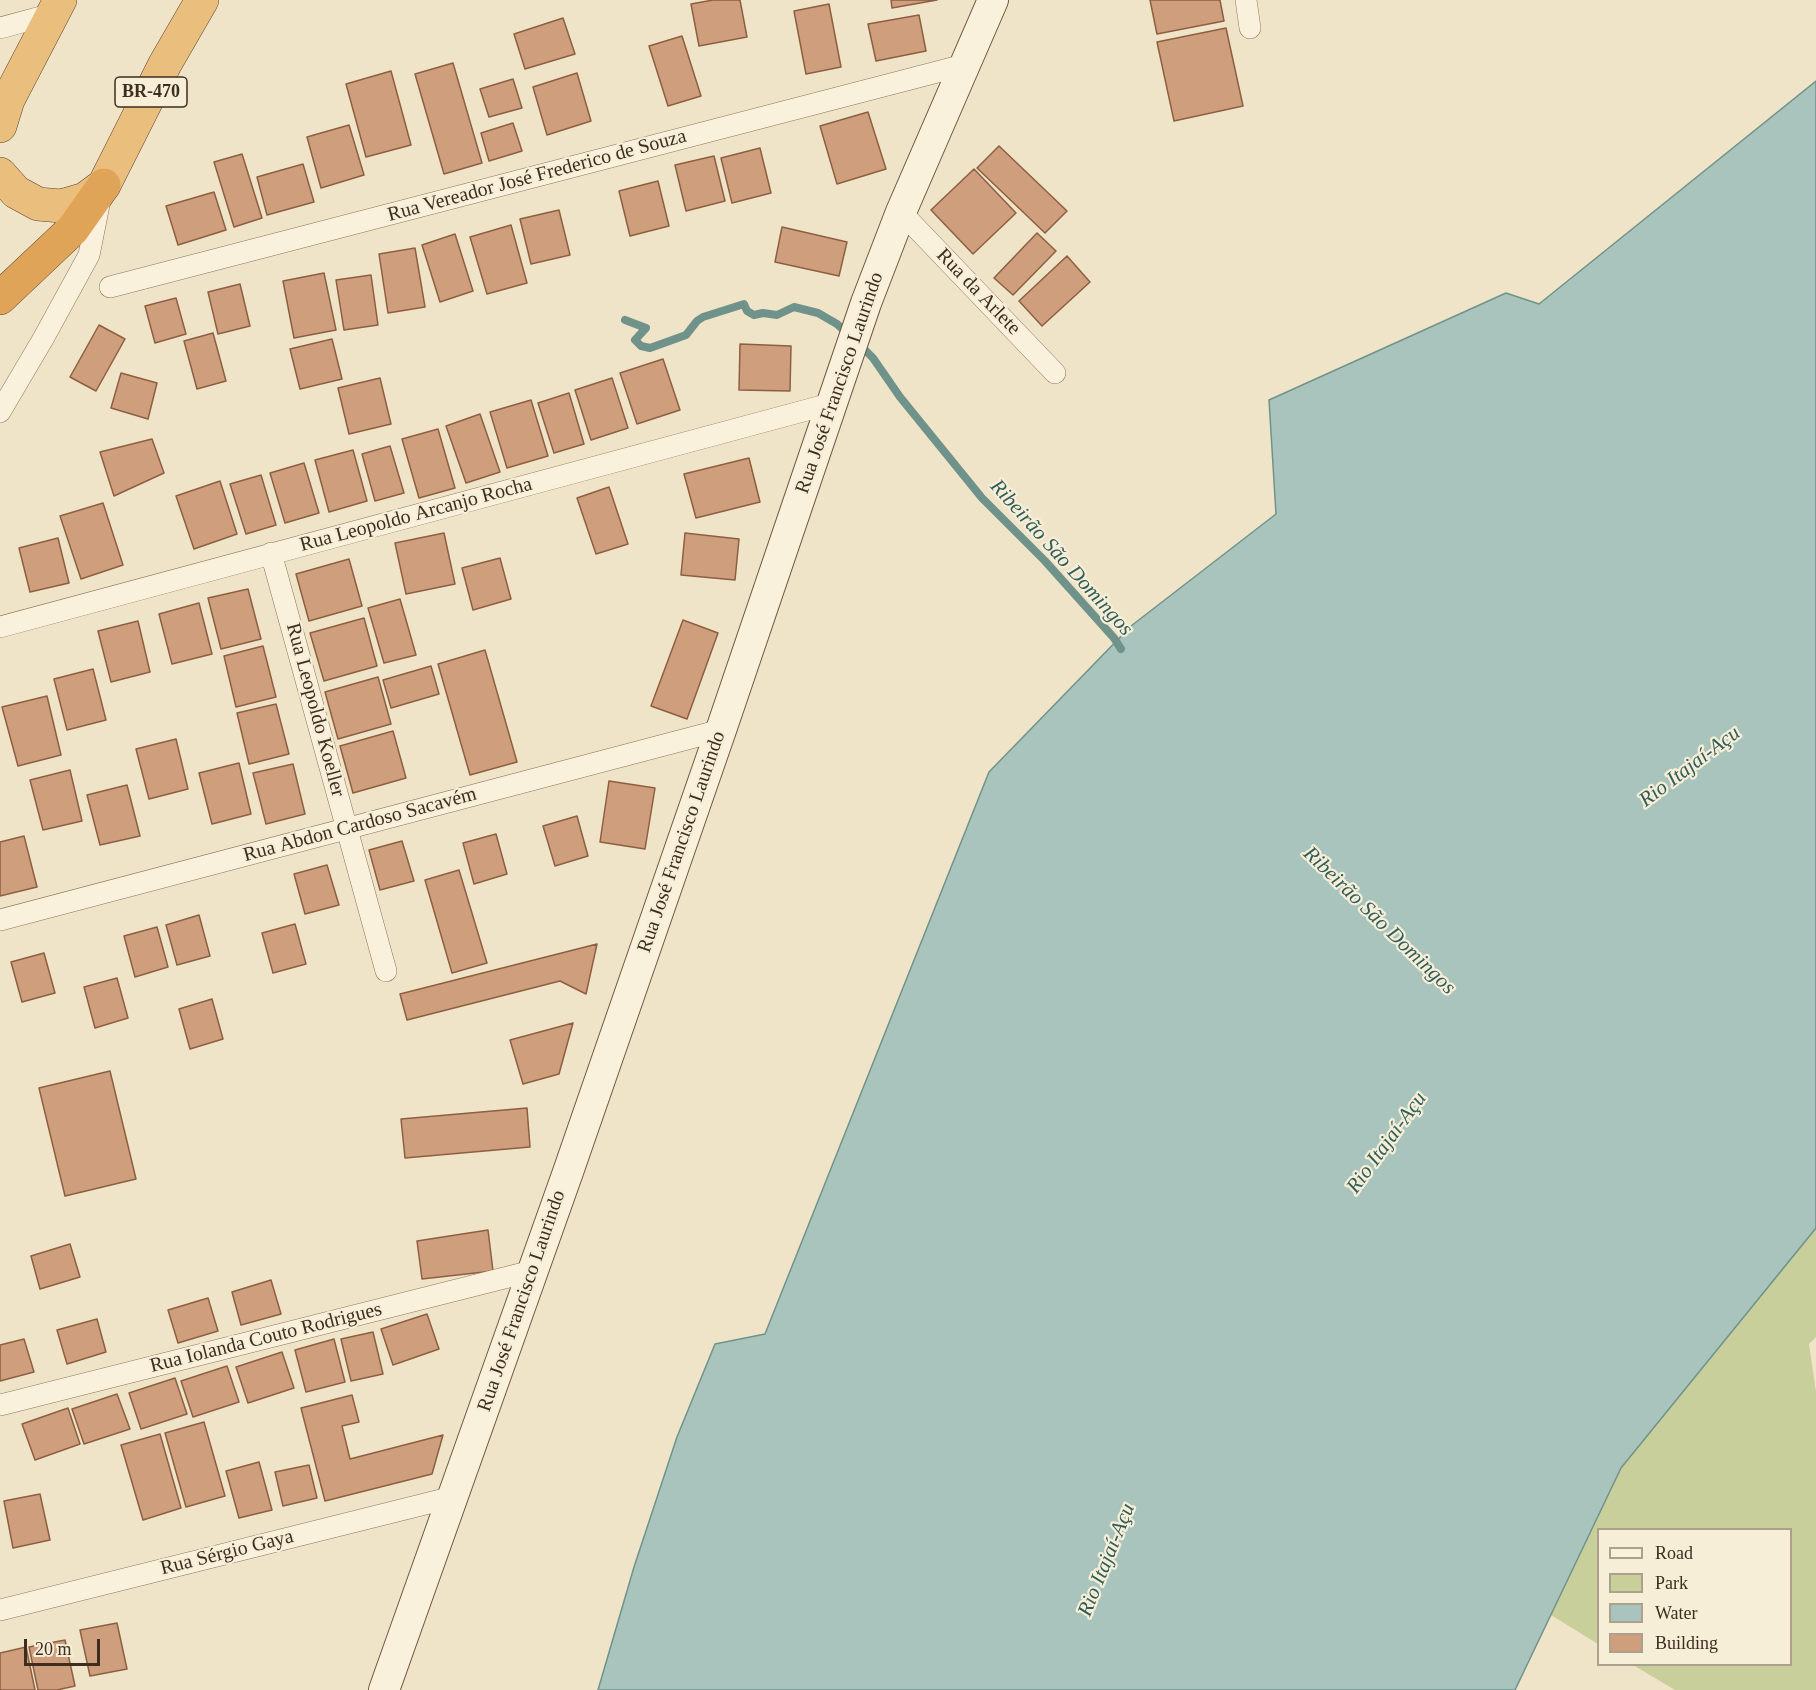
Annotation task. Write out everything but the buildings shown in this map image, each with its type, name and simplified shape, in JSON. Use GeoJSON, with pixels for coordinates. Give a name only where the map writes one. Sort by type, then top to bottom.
{"type":"FeatureCollection","features":[{"type":"Feature","properties":{"kind":"highway","name":"BR-470"},"geometry":{"type":"LineString","coordinates":[[0,298],[73,229],[104,185],[165,64],[202,0]]}},
{"type":"Feature","properties":{"kind":"highway"},"geometry":{"type":"LineString","coordinates":[[3,102],[56,7]]}},
{"type":"Feature","properties":{"kind":"highway"},"geometry":{"type":"LineString","coordinates":[[0,174],[16,192],[38,204],[61,206],[85,199],[104,185]]}},
{"type":"Feature","properties":{"kind":"main road","name":"Rua José Francisco Laurindo"},"geometry":{"type":"LineString","coordinates":[[384,1690],[721,730],[866,303],[901,212],[993,0]]}},
{"type":"Feature","properties":{"kind":"street"},"geometry":{"type":"LineString","coordinates":[[1246,0],[1251,28]]}},
{"type":"Feature","properties":{"kind":"street"},"geometry":{"type":"LineString","coordinates":[[0,28],[56,7]]}},
{"type":"Feature","properties":{"kind":"street","name":"Rua Vereador José Frederico de Souza"},"geometry":{"type":"LineString","coordinates":[[110,287],[964,65]]}},
{"type":"Feature","properties":{"kind":"street"},"geometry":{"type":"LineString","coordinates":[[0,412],[89,255],[104,185]]}},
{"type":"Feature","properties":{"kind":"street","name":"Rua da Arlete"},"geometry":{"type":"LineString","coordinates":[[901,212],[1054,373]]}},
{"type":"Feature","properties":{"kind":"street","name":"Rua Leopoldo Arcanjo Rocha"},"geometry":{"type":"LineString","coordinates":[[0,627],[832,403]]}},
{"type":"Feature","properties":{"kind":"street","name":"Rua Leopoldo Koeller"},"geometry":{"type":"LineString","coordinates":[[271,553],[386,971]]}},
{"type":"Feature","properties":{"kind":"street","name":"Rua Abdon Cardoso Sacavém"},"geometry":{"type":"LineString","coordinates":[[0,920],[721,730]]}},
{"type":"Feature","properties":{"kind":"street","name":"Rua Iolanda Couto Rodrigues"},"geometry":{"type":"LineString","coordinates":[[0,1405],[532,1271]]}},
{"type":"Feature","properties":{"kind":"street","name":"Rua Sérgio Gaya"},"geometry":{"type":"LineString","coordinates":[[0,1610],[453,1497]]}},
{"type":"Feature","properties":{"kind":"green space"},"geometry":{"type":"Polygon","coordinates":[[[1816,1228],[1816,1337],[1809,1344],[1816,1392],[1816,1690],[1675,1690],[1635,1666],[1792,1666],[1792,1528],[1597,1528],[1597,1643],[1551,1615],[1621,1468],[1816,1228]]]}},
{"type":"Feature","properties":{"kind":"water","name":"Rio Itajaí-Açu"},"geometry":{"type":"Polygon","coordinates":[[[1816,81],[1816,1228],[1621,1468],[1515,1690],[598,1690],[634,1567],[677,1437],[715,1344],[765,1334],[989,772],[1131,626],[1276,514],[1269,400],[1506,293],[1539,304],[1816,81]]]}},
{"type":"Feature","properties":{"kind":"waterway","name":"Ribeirão São Domingos"},"geometry":{"type":"LineString","coordinates":[[625,320],[646,328],[635,340],[641,346],[650,348],[686,335],[703,317],[744,304],[747,311],[754,315],[763,313],[777,315],[794,307],[818,313],[837,324],[849,335]]}},
{"type":"Feature","properties":{"kind":"waterway","name":"Ribeirão São Domingos"},"geometry":{"type":"LineString","coordinates":[[860,345],[873,358],[900,397],[982,498],[1045,561],[1114,638],[1121,649]]}}]}
